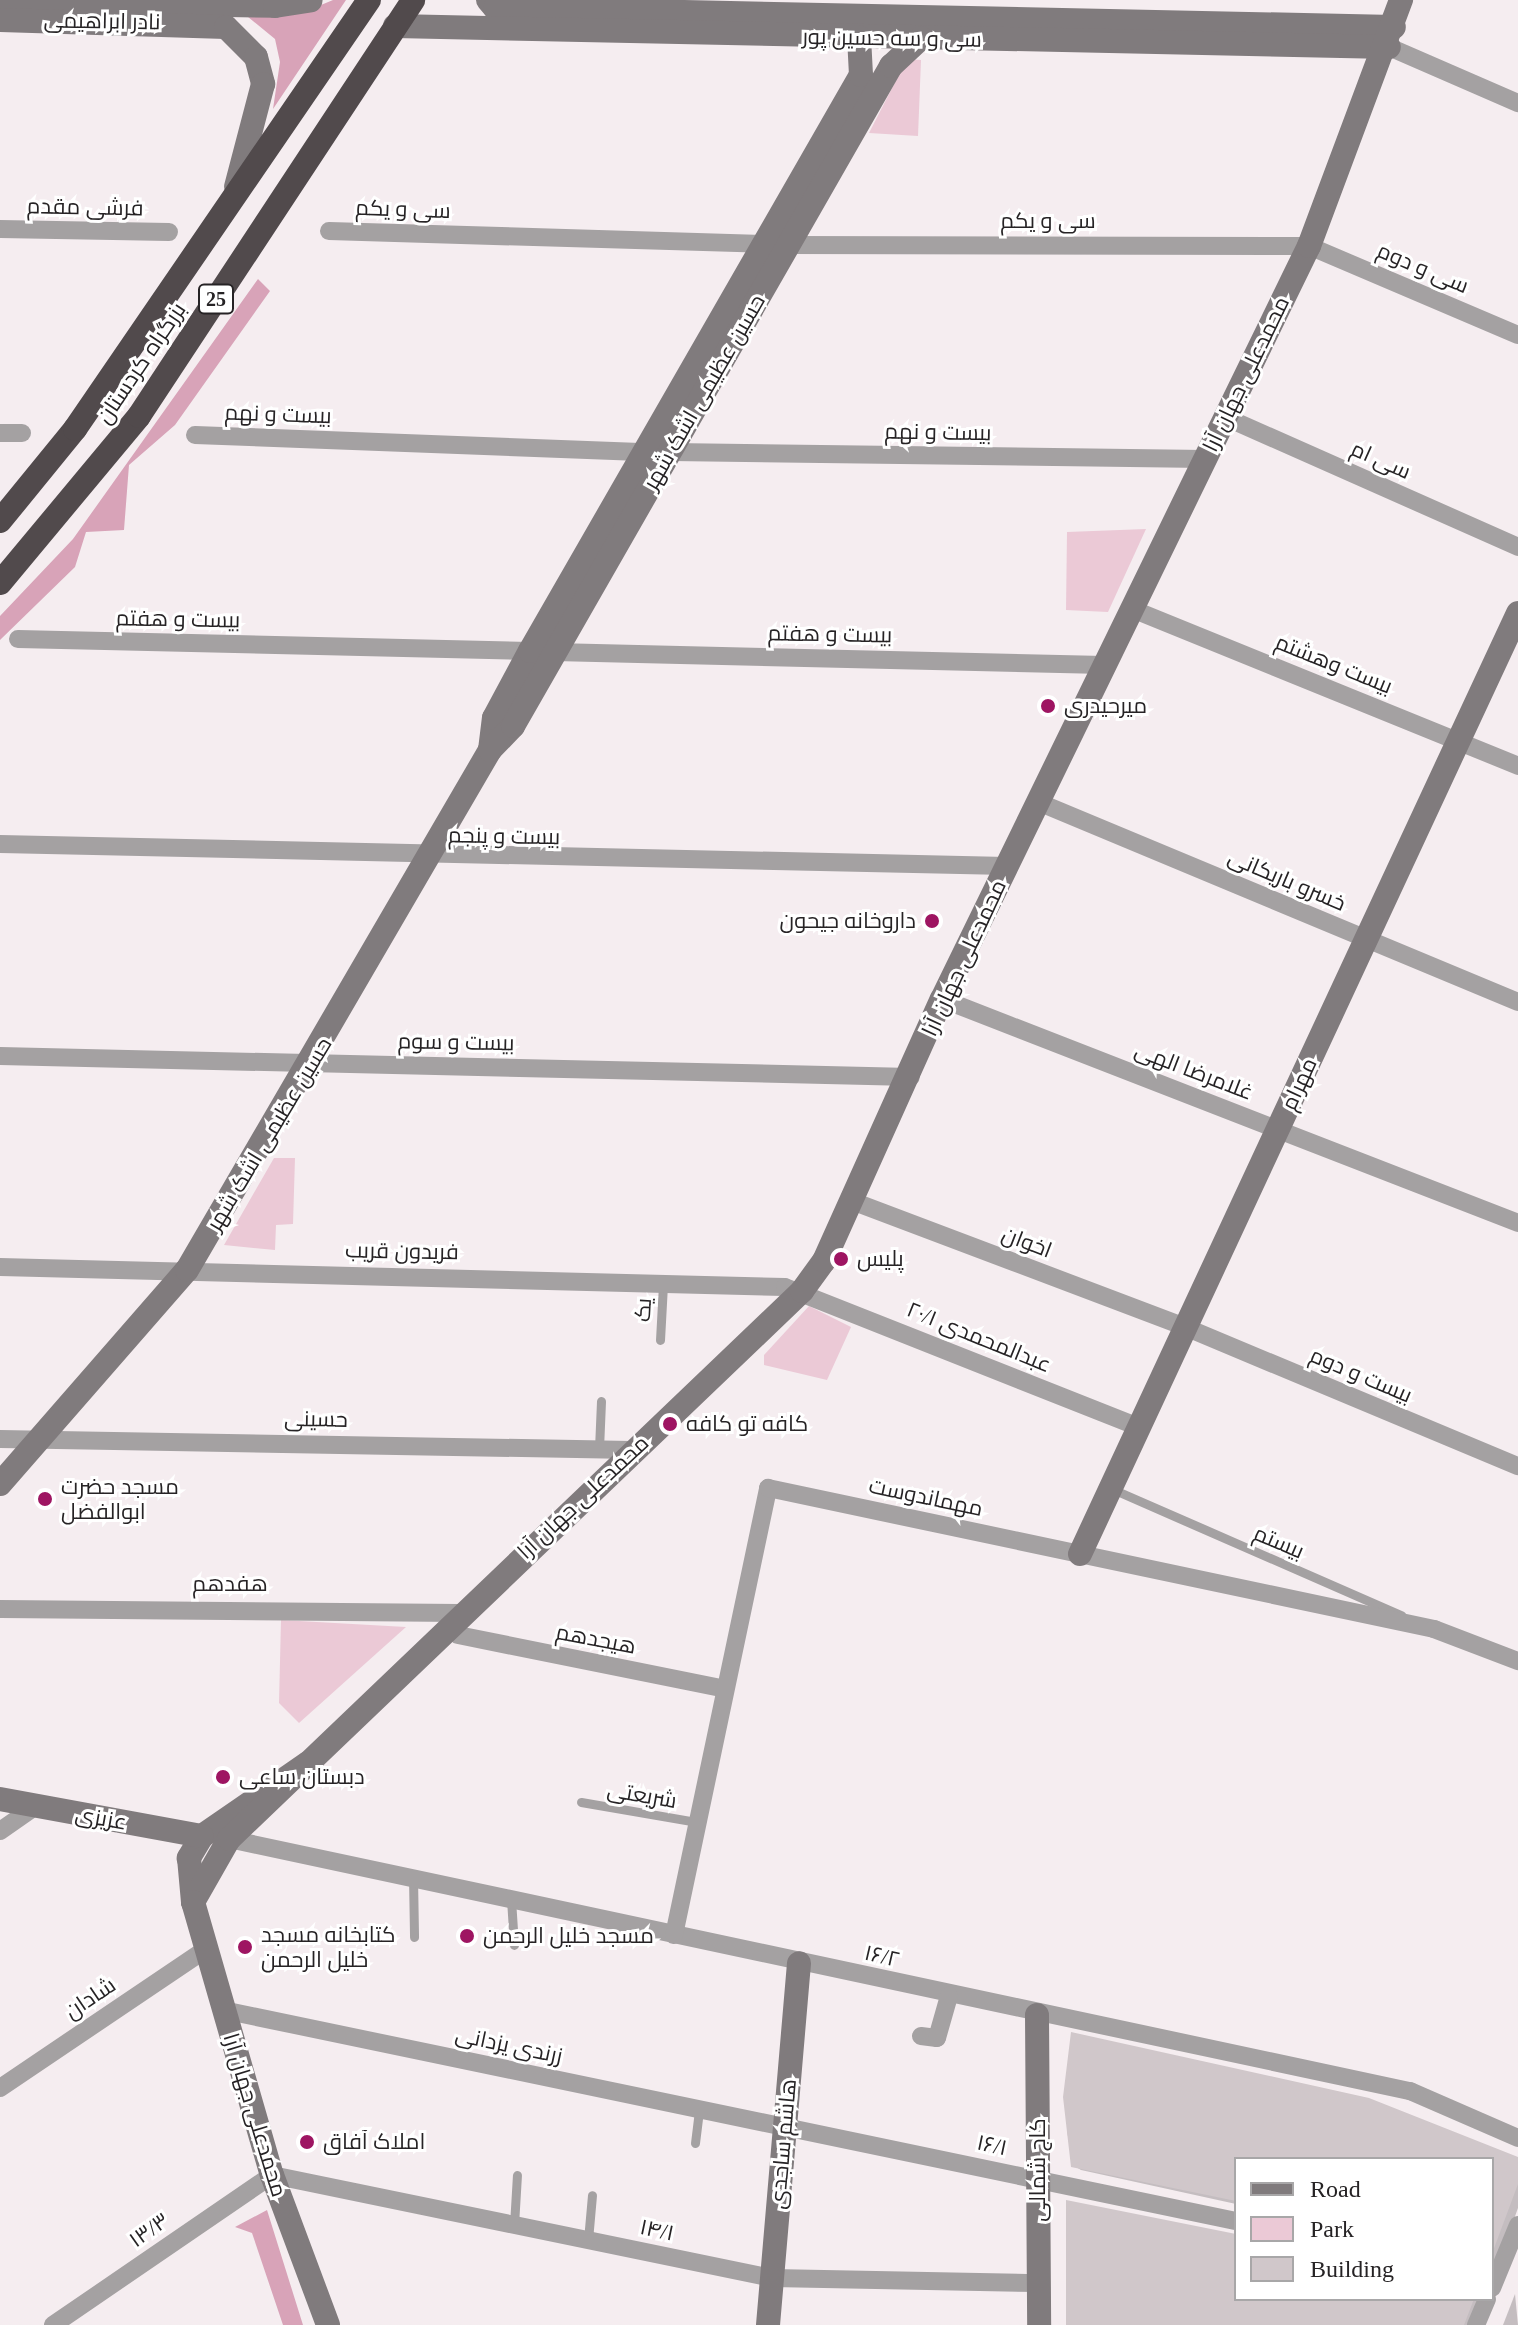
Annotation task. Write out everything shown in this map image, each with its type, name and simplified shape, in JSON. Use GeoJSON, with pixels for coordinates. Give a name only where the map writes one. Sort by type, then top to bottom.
{"type":"FeatureCollection","features":[{"type":"Feature","properties":{"kind":"highway","name":"بزرگراه کردستان"},"geometry":{"type":"LineString","coordinates":[[0,521],[75,429],[236,187],[369,0]]}},
{"type":"Feature","properties":{"kind":"highway","name":"بزرگراه کردستان"},"geometry":{"type":"LineString","coordinates":[[0,583],[139,416],[413,0]]}},
{"type":"Feature","properties":{"kind":"street","name":"نادر ابراهیمی"},"geometry":{"type":"LineString","coordinates":[[0,20],[35,7],[311,0]]}},
{"type":"Feature","properties":{"kind":"street","name":"سی و سه حسین پور"},"geometry":{"type":"LineString","coordinates":[[488,0],[495,8],[935,9],[1392,37]]}},
{"type":"Feature","properties":{"kind":"street","name":"محمدعلی جهان آرا"},"geometry":{"type":"LineString","coordinates":[[308,1763],[459,1624],[631,1450],[802,1291],[852,1201],[911,1077],[942,999],[1309,246],[1392,37],[1401,0]]}},
{"type":"Feature","properties":{"kind":"street","name":"نادر ابراهیمی"},"geometry":{"type":"LineString","coordinates":[[0,1],[204,23],[244,41],[263,84],[236,187]]}},
{"type":"Feature","properties":{"kind":"street","name":"سی و سه حسین پور"},"geometry":{"type":"LineString","coordinates":[[395,26],[921,38],[1392,37]]}},
{"type":"Feature","properties":{"kind":"street","name":"حسین عظیمی اشک شهر"},"geometry":{"type":"LineString","coordinates":[[659,452],[763,244],[861,75],[859,37]]}},
{"type":"Feature","properties":{"kind":"street"},"geometry":{"type":"LineString","coordinates":[[1392,37],[1518,103]]}},
{"type":"Feature","properties":{"kind":"street","name":"حسین عظیمی اشک شهر"},"geometry":{"type":"LineString","coordinates":[[0,1484],[187,1270],[312,1062],[490,750],[513,726],[542,652],[659,452],[788,245],[891,66],[921,38]]}},
{"type":"Feature","properties":{"kind":"street","name":"فرشی مقدم"},"geometry":{"type":"LineString","coordinates":[[0,229],[169,232]]}},
{"type":"Feature","properties":{"kind":"street","name":"سی و یکم"},"geometry":{"type":"LineString","coordinates":[[329,231],[763,244]]}},
{"type":"Feature","properties":{"kind":"street"},"geometry":{"type":"LineString","coordinates":[[763,244],[788,245]]}},
{"type":"Feature","properties":{"kind":"street","name":"سی و یکم"},"geometry":{"type":"LineString","coordinates":[[788,245],[1309,246]]}},
{"type":"Feature","properties":{"kind":"street","name":"سی و دوم"},"geometry":{"type":"LineString","coordinates":[[1309,246],[1518,335]]}},
{"type":"Feature","properties":{"kind":"street","name":"سی ام"},"geometry":{"type":"LineString","coordinates":[[1225,417],[1518,547]]}},
{"type":"Feature","properties":{"kind":"street"},"geometry":{"type":"LineString","coordinates":[[0,433],[22,433]]}},
{"type":"Feature","properties":{"kind":"street","name":"بیست و نهم"},"geometry":{"type":"LineString","coordinates":[[195,435],[659,452],[1205,459]]}},
{"type":"Feature","properties":{"kind":"street","name":"بیست وهشتم"},"geometry":{"type":"LineString","coordinates":[[1132,609],[1518,766]]}},
{"type":"Feature","properties":{"kind":"street","name":"مهرام"},"geometry":{"type":"LineString","coordinates":[[1080,1554],[1518,613]]}},
{"type":"Feature","properties":{"kind":"street","name":"بیست و هفتم"},"geometry":{"type":"LineString","coordinates":[[18,639],[1104,665]]}},
{"type":"Feature","properties":{"kind":"street","name":"خسرو باریکانی"},"geometry":{"type":"LineString","coordinates":[[1038,802],[1518,1002]]}},
{"type":"Feature","properties":{"kind":"street","name":"بیست و پنجم"},"geometry":{"type":"LineString","coordinates":[[0,844],[427,859],[1007,866]]}},
{"type":"Feature","properties":{"kind":"street","name":"غلامرضا الهی"},"geometry":{"type":"LineString","coordinates":[[942,999],[1518,1223]]}},
{"type":"Feature","properties":{"kind":"street","name":"بیست و سوم"},"geometry":{"type":"LineString","coordinates":[[0,1056],[911,1077]]}},
{"type":"Feature","properties":{"kind":"street","name":"اخوان"},"geometry":{"type":"LineString","coordinates":[[852,1201],[1185,1327]]}},
{"type":"Feature","properties":{"kind":"street","name":"فریدون قریب"},"geometry":{"type":"LineString","coordinates":[[0,1267],[663,1280],[802,1291]]}},
{"type":"Feature","properties":{"kind":"street","name":"عبدالمحمدی ۲۰/۱"},"geometry":{"type":"LineString","coordinates":[[802,1291],[1138,1427]]}},
{"type":"Feature","properties":{"kind":"street","name":"بیست و دوم"},"geometry":{"type":"LineString","coordinates":[[1185,1327],[1518,1466]]}},
{"type":"Feature","properties":{"kind":"street","name":"حسینی"},"geometry":{"type":"LineString","coordinates":[[0,1439],[631,1450]]}},
{"type":"Feature","properties":{"kind":"street","name":"مهماندوست"},"geometry":{"type":"LineString","coordinates":[[674,1935],[768,1488],[1434,1629],[1518,1661]]}},
{"type":"Feature","properties":{"kind":"street","name":"هفدهم"},"geometry":{"type":"LineString","coordinates":[[0,1609],[459,1624]]}},
{"type":"Feature","properties":{"kind":"street","name":"هیجدهم"},"geometry":{"type":"LineString","coordinates":[[459,1624],[725,1689]]}},
{"type":"Feature","properties":{"kind":"street"},"geometry":{"type":"LineString","coordinates":[[202,1836],[308,1763]]}},
{"type":"Feature","properties":{"kind":"street"},"geometry":{"type":"LineString","coordinates":[[193,1902],[229,1839],[308,1763]]}},
{"type":"Feature","properties":{"kind":"street","name":"عزیزی"},"geometry":{"type":"LineString","coordinates":[[0,1799],[202,1836]]}},
{"type":"Feature","properties":{"kind":"street"},"geometry":{"type":"LineString","coordinates":[[0,1831],[36,1806]]}},
{"type":"Feature","properties":{"kind":"street","name":"محمدعلی جهان آرا"},"geometry":{"type":"LineString","coordinates":[[202,1836],[189,1858],[193,1902],[272,2175],[328,2325]]}},
{"type":"Feature","properties":{"kind":"street","name":"۱۶/۲"},"geometry":{"type":"LineString","coordinates":[[229,1839],[1037,2015],[1410,2091],[1518,2138]]}},
{"type":"Feature","properties":{"kind":"street","name":"شادان"},"geometry":{"type":"LineString","coordinates":[[0,2088],[206,1949]]}},
{"type":"Feature","properties":{"kind":"street","name":"هاشم ساجدی"},"geometry":{"type":"LineString","coordinates":[[768,2325],[799,1963]]}},
{"type":"Feature","properties":{"kind":"street"},"geometry":{"type":"LineString","coordinates":[[921,2036],[937,2038],[949,1996]]}},
{"type":"Feature","properties":{"kind":"street","name":"زرندی یزدانی"},"geometry":{"type":"LineString","coordinates":[[223,2010],[785,2127]]}},
{"type":"Feature","properties":{"kind":"street","name":"کاج شمالی"},"geometry":{"type":"LineString","coordinates":[[1037,2015],[1039,2325]]}},
{"type":"Feature","properties":{"kind":"street","name":"۱۶/۱"},"geometry":{"type":"LineString","coordinates":[[785,2127],[1234,2221]]}},
{"type":"Feature","properties":{"kind":"street","name":"۱۴/۱"},"geometry":{"type":"LineString","coordinates":[[272,2175],[772,2278],[1039,2283]]}},
{"type":"Feature","properties":{"kind":"street","name":"۱۳/۳"},"geometry":{"type":"LineString","coordinates":[[53,2325],[272,2175]]}},
{"type":"Feature","properties":{"kind":"street"},"geometry":{"type":"LineString","coordinates":[[1494,2279],[1517,2231]]}},
{"type":"Feature","properties":{"kind":"street"},"geometry":{"type":"LineString","coordinates":[[1476,2325],[1486,2301]]}},
{"type":"Feature","properties":{"kind":"lane","name":"یک"},"geometry":{"type":"LineString","coordinates":[[660,1340],[663,1280]]}},
{"type":"Feature","properties":{"kind":"lane"},"geometry":{"type":"LineString","coordinates":[[599,1450],[601,1401]]}},
{"type":"Feature","properties":{"kind":"lane","name":"بیستم"},"geometry":{"type":"LineString","coordinates":[[1110,1488],[1434,1629]]}},
{"type":"Feature","properties":{"kind":"lane","name":"شریعتی"},"geometry":{"type":"LineString","coordinates":[[581,1802],[697,1822]]}},
{"type":"Feature","properties":{"kind":"lane"},"geometry":{"type":"LineString","coordinates":[[413,1877],[414,1937]]}},
{"type":"Feature","properties":{"kind":"lane"},"geometry":{"type":"LineString","coordinates":[[511,1899],[514,1945]]}},
{"type":"Feature","properties":{"kind":"lane"},"geometry":{"type":"LineString","coordinates":[[695,2143],[699,2109]]}},
{"type":"Feature","properties":{"kind":"lane"},"geometry":{"type":"LineString","coordinates":[[514,2225],[517,2175]]}},
{"type":"Feature","properties":{"kind":"lane"},"geometry":{"type":"LineString","coordinates":[[588,2240],[592,2195]]}},
{"type":"Feature","properties":{"kind":"green space"},"geometry":{"type":"Polygon","coordinates":[[[907,59],[921,60],[918,136],[869,133],[907,59]]]}},
{"type":"Feature","properties":{"kind":"green space"},"geometry":{"type":"Polygon","coordinates":[[[1146,529],[1108,612],[1066,610],[1067,532],[1146,529]]]}},
{"type":"Feature","properties":{"kind":"green space"},"geometry":{"type":"Polygon","coordinates":[[[274,1158],[295,1158],[293,1224],[276,1225],[275,1250],[224,1245],[274,1158]]]}},
{"type":"Feature","properties":{"kind":"green space"},"geometry":{"type":"Polygon","coordinates":[[[809,1306],[851,1327],[827,1380],[764,1365],[764,1355],[809,1306]]]}},
{"type":"Feature","properties":{"kind":"green space"},"geometry":{"type":"Polygon","coordinates":[[[281,1620],[406,1627],[299,1723],[279,1703],[281,1620]]]}},
{"type":"Feature","properties":{"kind":"shaded area"},"geometry":{"type":"Polygon","coordinates":[[[333,0],[346,0],[273,109],[280,62],[275,39],[242,12],[309,10],[333,0]]]}},
{"type":"Feature","properties":{"kind":"shaded area"},"geometry":{"type":"Polygon","coordinates":[[[258,279],[270,291],[175,425],[129,465],[124,530],[86,532],[75,567],[0,640],[0,616],[73,539],[258,279]]]}},
{"type":"Feature","properties":{"kind":"shaded area"},"geometry":{"type":"Polygon","coordinates":[[[267,2210],[303,2325],[283,2325],[252,2233],[235,2227],[267,2210]]]}},
{"type":"Feature","properties":{"kind":"building"},"geometry":{"type":"Polygon","coordinates":[[[1071,2032],[1369,2098],[1518,2157],[1518,2184],[1494,2248],[1494,2157],[1234,2157],[1234,2201],[1071,2167],[1063,2097],[1071,2032]]]}},
{"type":"Feature","properties":{"kind":"building"},"geometry":{"type":"Polygon","coordinates":[[[1066,2200],[1234,2234],[1234,2301],[1473,2301],[1464,2325],[1066,2325],[1066,2200]]]}},
{"type":"Feature","properties":{"kind":"place","name":"میرحیدری"},"geometry":{"type":"Point","coordinates":[1048,706]}},
{"type":"Feature","properties":{"kind":"place","name":"داروخانه جیحون"},"geometry":{"type":"Point","coordinates":[932,921]}},
{"type":"Feature","properties":{"kind":"place","name":"پلیس"},"geometry":{"type":"Point","coordinates":[841,1259]}},
{"type":"Feature","properties":{"kind":"place","name":"کافه تو کافه"},"geometry":{"type":"Point","coordinates":[670,1424]}},
{"type":"Feature","properties":{"kind":"place","name":"مسجد حضرت ابوالفضل"},"geometry":{"type":"Point","coordinates":[45,1499]}},
{"type":"Feature","properties":{"kind":"place","name":"دبستان ساعی"},"geometry":{"type":"Point","coordinates":[223,1777]}},
{"type":"Feature","properties":{"kind":"place","name":"مسجد خلیل الرحمن"},"geometry":{"type":"Point","coordinates":[467,1936]}},
{"type":"Feature","properties":{"kind":"place","name":"كتابخانه مسجد خليل الرحمن"},"geometry":{"type":"Point","coordinates":[245,1947]}},
{"type":"Feature","properties":{"kind":"place","name":"املاک آفاق"},"geometry":{"type":"Point","coordinates":[307,2142]}}]}
